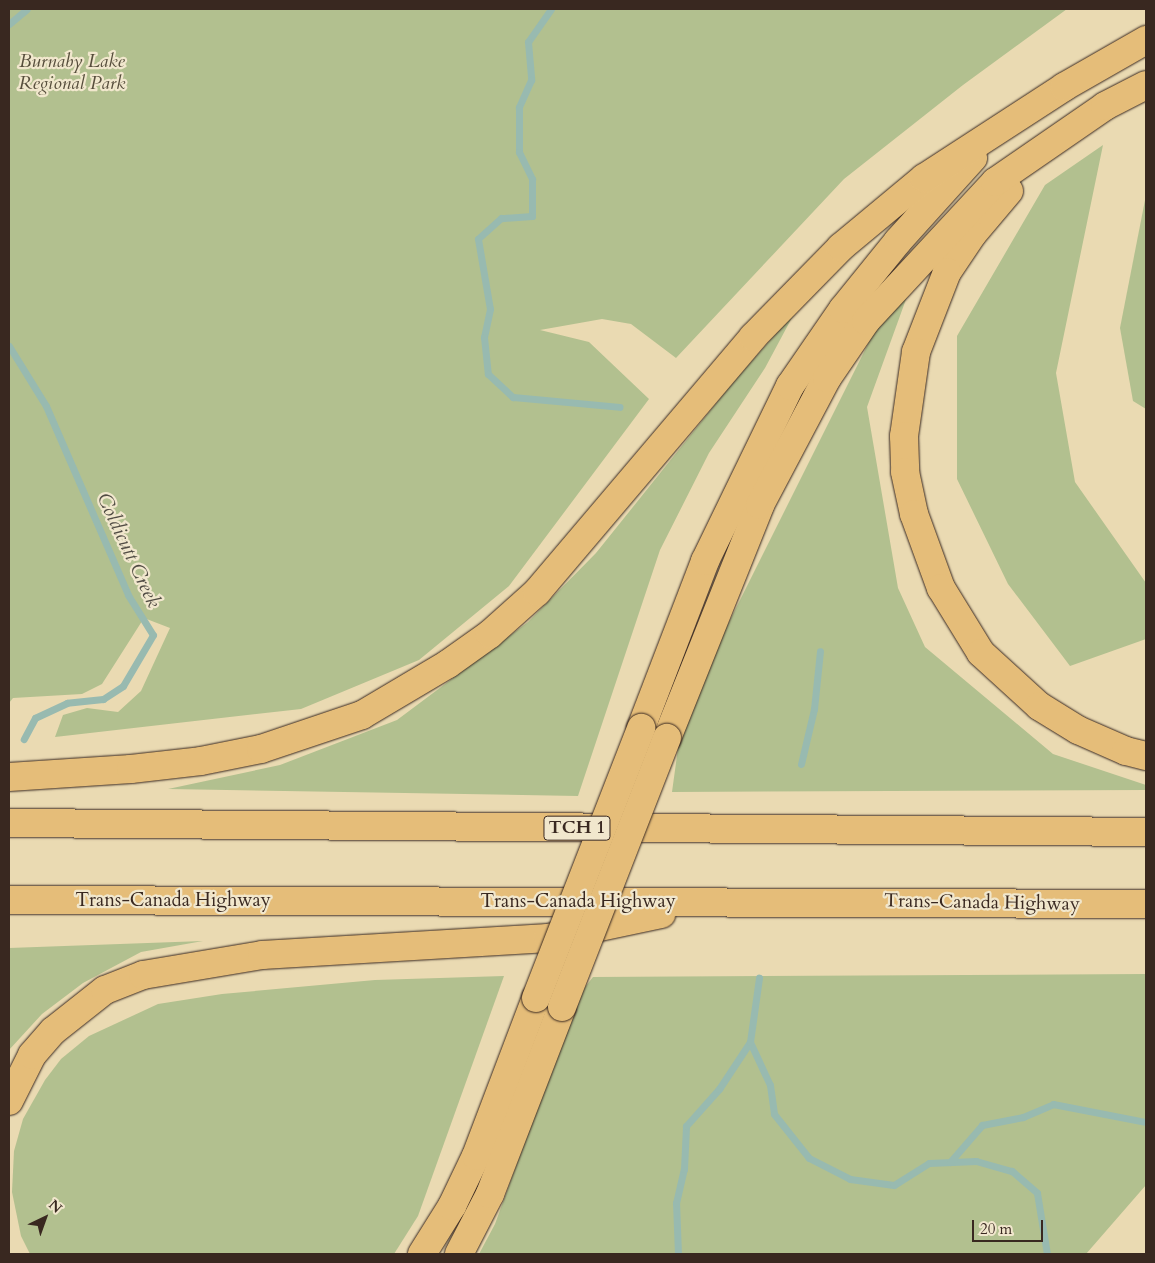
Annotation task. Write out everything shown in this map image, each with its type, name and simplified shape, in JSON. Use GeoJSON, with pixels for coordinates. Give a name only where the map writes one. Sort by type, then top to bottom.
{"type":"FeatureCollection","features":[{"type":"Feature","properties":{"kind":"highway"},"geometry":{"type":"LineString","coordinates":[[9,777],[131,769],[201,761],[261,749],[362,715],[448,664],[490,634],[537,592],[680,421],[798,288],[924,178],[1005,124],[1146,40]]}},
{"type":"Feature","properties":{"kind":"highway"},"geometry":{"type":"LineString","coordinates":[[459,1254],[490,1194],[667,738],[760,505],[827,378],[866,321],[949,228],[995,182],[1048,143],[1105,106],[1146,85]]}},
{"type":"Feature","properties":{"kind":"highway"},"geometry":{"type":"LineString","coordinates":[[422,1254],[452,1206],[476,1156],[705,561],[790,386],[843,310],[898,242],[1005,124]]}},
{"type":"Feature","properties":{"kind":"highway"},"geometry":{"type":"LineString","coordinates":[[1048,143],[972,234],[947,272],[914,360],[904,436],[905,472],[927,556],[941,588],[982,653],[1039,706],[1078,730],[1146,756]]}},
{"type":"Feature","properties":{"kind":"highway","name":"TCH 1"},"geometry":{"type":"LineString","coordinates":[[9,823],[1146,832]]}},
{"type":"Feature","properties":{"kind":"highway","name":"Trans-Canada Highway"},"geometry":{"type":"LineString","coordinates":[[9,900],[1146,904]]}},
{"type":"Feature","properties":{"kind":"highway"},"geometry":{"type":"LineString","coordinates":[[9,1101],[32,1056],[53,1031],[105,990],[143,975],[262,955],[548,938],[714,902]]}},
{"type":"Feature","properties":{"kind":"green space","name":"Burnaby Lake Regional Park"},"geometry":{"type":"Polygon","coordinates":[[[9,9],[1067,9],[963,85],[844,179],[676,358],[631,324],[602,319],[540,330],[589,342],[649,399],[509,586],[419,660],[301,709],[55,737],[63,715],[87,708],[118,712],[141,691],[170,628],[144,618],[102,684],[82,694],[13,698],[9,703],[9,9]]]}},
{"type":"Feature","properties":{"kind":"green space"},"geometry":{"type":"Polygon","coordinates":[[[1103,145],[1056,373],[1075,482],[1146,583],[1146,639],[1070,666],[1008,584],[957,479],[957,336],[1045,185],[1103,145]]]}},
{"type":"Feature","properties":{"kind":"green space"},"geometry":{"type":"Polygon","coordinates":[[[1146,195],[1146,409],[1133,401],[1120,328],[1146,195]]]}},
{"type":"Feature","properties":{"kind":"green space"},"geometry":{"type":"Polygon","coordinates":[[[909,291],[867,407],[898,588],[925,647],[1053,754],[1146,785],[1146,790],[672,792],[679,741],[718,644],[875,330],[909,291]]]}},
{"type":"Feature","properties":{"kind":"green space"},"geometry":{"type":"Polygon","coordinates":[[[795,312],[765,368],[709,453],[660,550],[578,796],[168,789],[280,765],[397,720],[528,622],[596,553],[730,386],[795,312]]]}},
{"type":"Feature","properties":{"kind":"green space"},"geometry":{"type":"Polygon","coordinates":[[[203,941],[141,952],[83,983],[42,1014],[9,1050],[9,948],[203,941]]]}},
{"type":"Feature","properties":{"kind":"green space"},"geometry":{"type":"Polygon","coordinates":[[[1146,974],[1146,1185],[1086,1254],[479,1254],[495,1224],[578,996],[593,977],[1146,974]]]}},
{"type":"Feature","properties":{"kind":"green space"},"geometry":{"type":"Polygon","coordinates":[[[504,976],[418,1216],[394,1254],[30,1254],[21,1236],[12,1192],[14,1151],[23,1119],[45,1080],[61,1059],[89,1036],[158,1004],[222,994],[375,980],[504,976]]]}},
{"type":"Feature","properties":{"kind":"waterway","name":"Coldicutt Creek"},"geometry":{"type":"LineString","coordinates":[[9,24],[27,9]]}},
{"type":"Feature","properties":{"kind":"waterway"},"geometry":{"type":"LineString","coordinates":[[551,9],[528,42],[531,80],[519,107],[519,152],[532,179],[532,216],[501,218],[478,239],[490,309],[484,337],[488,374],[513,397],[620,407]]}},
{"type":"Feature","properties":{"kind":"waterway","name":"Coldicutt Creek"},"geometry":{"type":"LineString","coordinates":[[9,346],[46,406],[128,595],[153,635],[123,686],[103,699],[67,703],[35,718],[24,739]]}},
{"type":"Feature","properties":{"kind":"waterway"},"geometry":{"type":"LineString","coordinates":[[801,764],[814,709],[820,651]]}},
{"type":"Feature","properties":{"kind":"waterway"},"geometry":{"type":"LineString","coordinates":[[678,1254],[676,1203],[684,1169],[686,1126],[719,1089],[750,1042],[759,978]]}},
{"type":"Feature","properties":{"kind":"waterway"},"geometry":{"type":"LineString","coordinates":[[750,1042],[770,1085],[774,1114],[809,1158],[850,1179],[894,1185],[929,1163],[976,1161],[1012,1171],[1037,1193],[1047,1254]]}},
{"type":"Feature","properties":{"kind":"waterway"},"geometry":{"type":"LineString","coordinates":[[950,1162],[982,1125],[1023,1117],[1053,1104],[1146,1122]]}}]}
